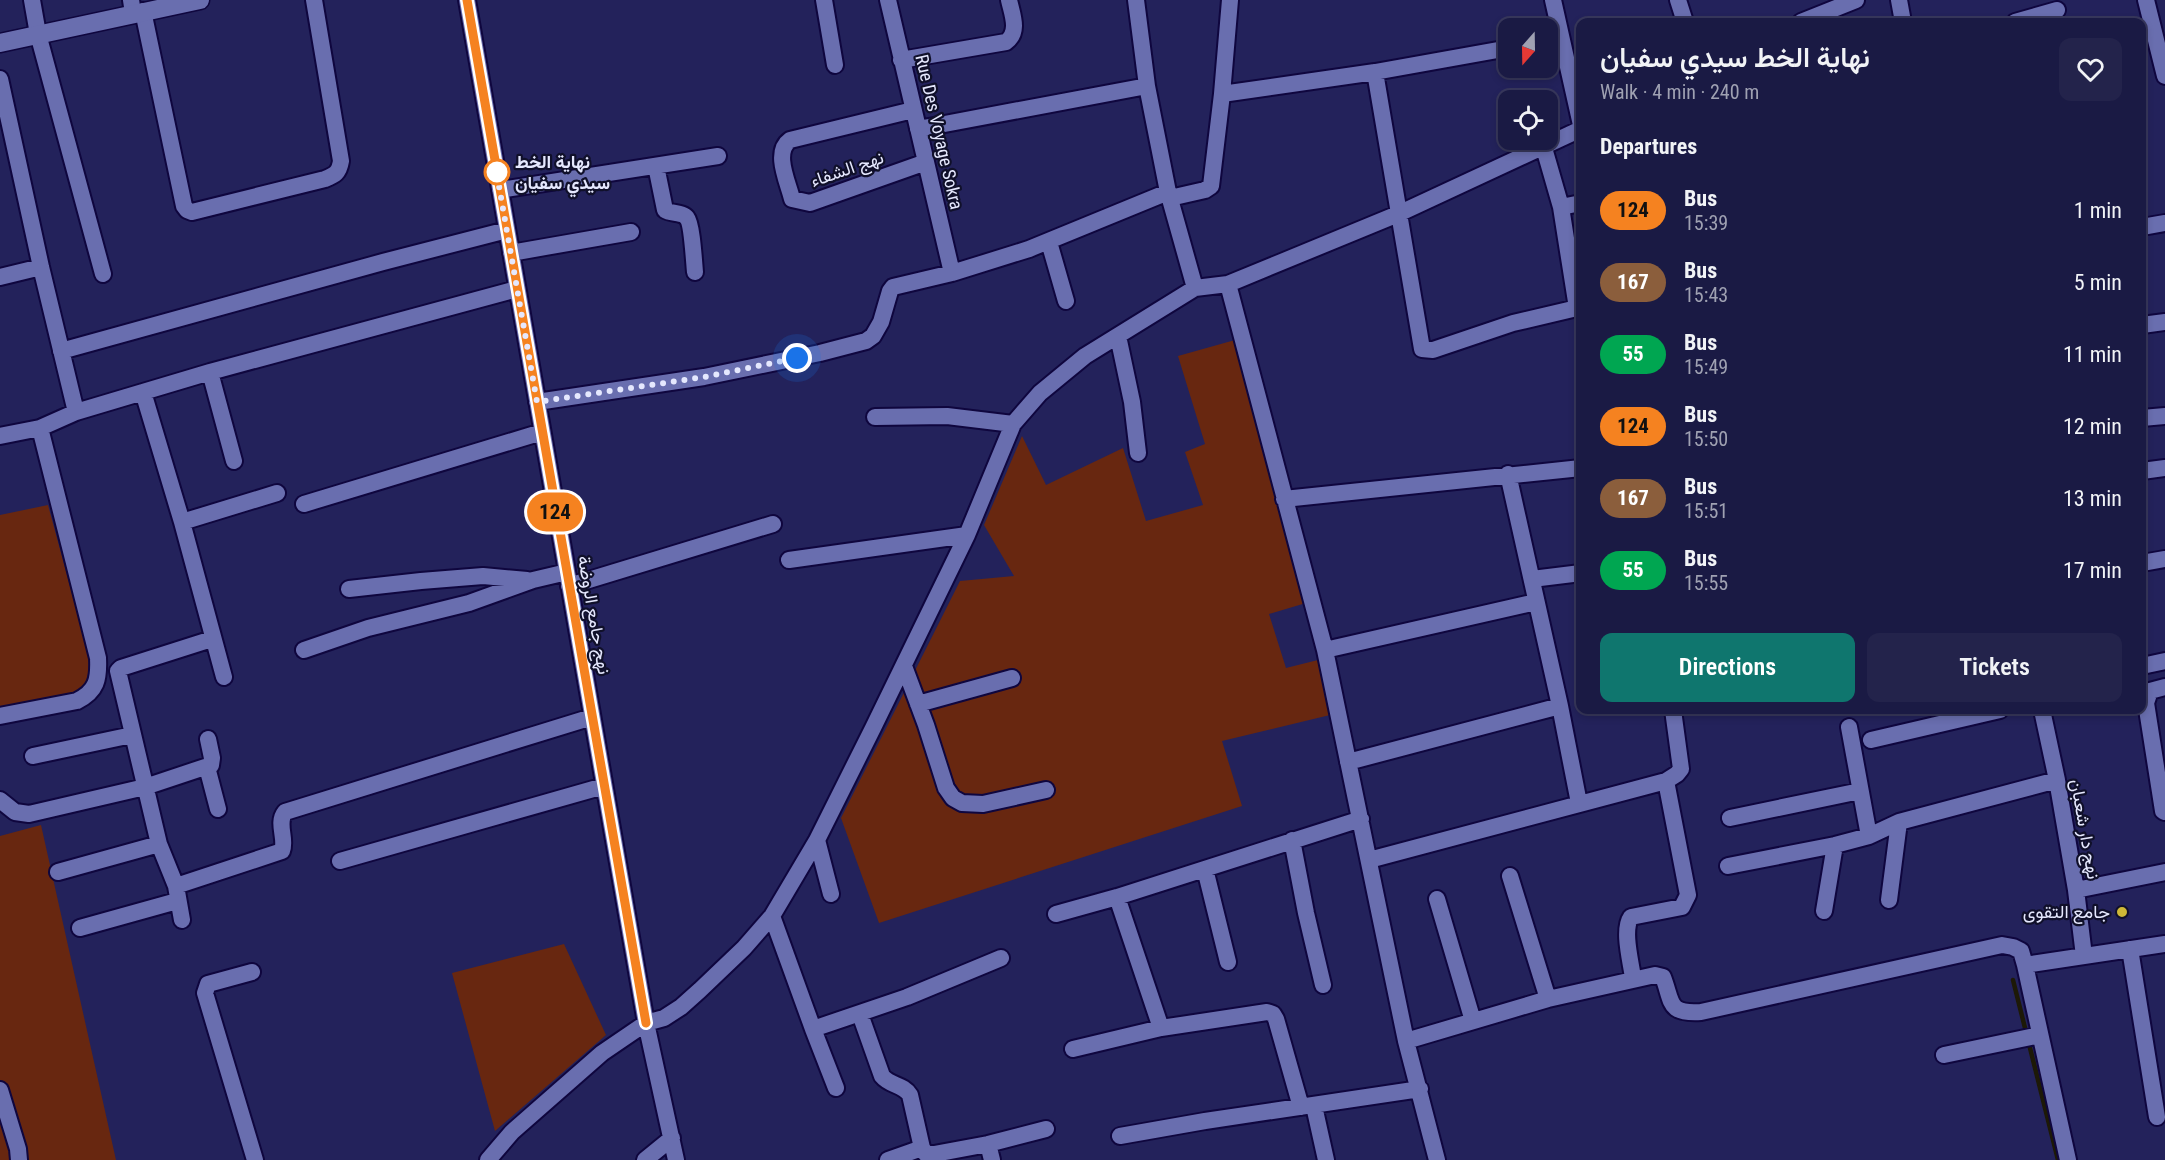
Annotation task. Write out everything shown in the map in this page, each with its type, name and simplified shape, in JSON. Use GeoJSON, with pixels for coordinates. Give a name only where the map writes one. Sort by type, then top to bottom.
{"type":"FeatureCollection","features":[{"type":"Feature","properties":{"kind":"main road"},"geometry":{"type":"LineString","coordinates":[[0,43],[136,8],[200,0]]}},
{"type":"Feature","properties":{"kind":"street"},"geometry":{"type":"LineString","coordinates":[[32,0],[38,34],[103,274]]}},
{"type":"Feature","properties":{"kind":"street"},"geometry":{"type":"LineString","coordinates":[[136,8],[184,206],[192,212],[324,179],[335,175],[339,170],[341,161],[314,0]]}},
{"type":"Feature","properties":{"kind":"street","name":"نهج جامع الروضة"},"geometry":{"type":"LineString","coordinates":[[467,0],[646,1023],[675,1160]]}},
{"type":"Feature","properties":{"kind":"street"},"geometry":{"type":"LineString","coordinates":[[824,0],[835,65]]}},
{"type":"Feature","properties":{"kind":"street","name":"Rue Des Voyage Sokra"},"geometry":{"type":"LineString","coordinates":[[888,0],[952,273]]}},
{"type":"Feature","properties":{"kind":"street"},"geometry":{"type":"LineString","coordinates":[[901,60],[1006,42],[1013,37],[1015,31],[1009,0]]}},
{"type":"Feature","properties":{"kind":"street"},"geometry":{"type":"LineString","coordinates":[[1136,0],[1147,86],[1169,195],[1195,288]]}},
{"type":"Feature","properties":{"kind":"street"},"geometry":{"type":"LineString","coordinates":[[537,402],[704,377],[866,341],[873,336],[881,322],[890,291],[894,287],[952,273],[1049,242],[1169,195],[1205,190],[1211,186],[1230,0]]}},
{"type":"Feature","properties":{"kind":"street"},"geometry":{"type":"LineString","coordinates":[[1553,0],[1554,18]]}},
{"type":"Feature","properties":{"kind":"street"},"geometry":{"type":"LineString","coordinates":[[1678,0],[1684,18]]}},
{"type":"Feature","properties":{"kind":"street"},"geometry":{"type":"LineString","coordinates":[[1811,18],[1856,0]]}},
{"type":"Feature","properties":{"kind":"street"},"geometry":{"type":"LineString","coordinates":[[1899,0],[1902,18]]}},
{"type":"Feature","properties":{"kind":"street"},"geometry":{"type":"LineString","coordinates":[[2146,0],[2158,17],[2165,76]]}},
{"type":"Feature","properties":{"kind":"street"},"geometry":{"type":"LineString","coordinates":[[2031,18],[2058,11]]}},
{"type":"Feature","properties":{"kind":"street"},"geometry":{"type":"LineString","coordinates":[[1222,94],[1375,72],[1498,50]]}},
{"type":"Feature","properties":{"kind":"street"},"geometry":{"type":"LineString","coordinates":[[1558,50],[1576,110]]}},
{"type":"Feature","properties":{"kind":"street"},"geometry":{"type":"LineString","coordinates":[[1375,72],[1422,349],[1433,350],[1513,323],[1576,309]]}},
{"type":"Feature","properties":{"kind":"street"},"geometry":{"type":"LineString","coordinates":[[0,79],[41,267],[76,412]]}},
{"type":"Feature","properties":{"kind":"street"},"geometry":{"type":"LineString","coordinates":[[918,129],[1147,86]]}},
{"type":"Feature","properties":{"kind":"street","name":"نهج الشفاء"},"geometry":{"type":"LineString","coordinates":[[913,110],[789,140],[783,145],[781,153],[792,199],[810,203],[926,162]]}},
{"type":"Feature","properties":{"kind":"street"},"geometry":{"type":"LineString","coordinates":[[1558,140],[1576,130]]}},
{"type":"Feature","properties":{"kind":"street"},"geometry":{"type":"LineString","coordinates":[[488,1160],[512,1132],[602,1053],[646,1023],[664,1018],[681,1007],[744,948],[772,916],[817,840],[904,666],[968,535],[1013,424],[1040,393],[1062,373],[1195,288],[1228,284],[1398,214],[1540,150]]}},
{"type":"Feature","properties":{"kind":"street"},"geometry":{"type":"LineString","coordinates":[[1545,150],[1561,207],[1576,291]]}},
{"type":"Feature","properties":{"kind":"street"},"geometry":{"type":"LineString","coordinates":[[500,190],[718,156]]}},
{"type":"Feature","properties":{"kind":"street"},"geometry":{"type":"LineString","coordinates":[[656,166],[665,210],[682,215],[689,221],[695,272]]}},
{"type":"Feature","properties":{"kind":"street"},"geometry":{"type":"LineString","coordinates":[[1561,207],[1576,204]]}},
{"type":"Feature","properties":{"kind":"street"},"geometry":{"type":"LineString","coordinates":[[2146,225],[2165,223]]}},
{"type":"Feature","properties":{"kind":"street"},"geometry":{"type":"LineString","coordinates":[[62,351],[507,230]]}},
{"type":"Feature","properties":{"kind":"street"},"geometry":{"type":"LineString","coordinates":[[511,253],[631,232]]}},
{"type":"Feature","properties":{"kind":"street"},"geometry":{"type":"LineString","coordinates":[[1049,242],[1066,301]]}},
{"type":"Feature","properties":{"kind":"street"},"geometry":{"type":"LineString","coordinates":[[0,277],[41,267]]}},
{"type":"Feature","properties":{"kind":"street"},"geometry":{"type":"LineString","coordinates":[[1228,284],[1325,650],[1406,1041],[1437,1160]]}},
{"type":"Feature","properties":{"kind":"street"},"geometry":{"type":"LineString","coordinates":[[0,436],[40,428],[76,412],[210,372],[517,289]]}},
{"type":"Feature","properties":{"kind":"street"},"geometry":{"type":"LineString","coordinates":[[2146,324],[2165,322]]}},
{"type":"Feature","properties":{"kind":"street"},"geometry":{"type":"LineString","coordinates":[[1118,336],[1132,402],[1138,453]]}},
{"type":"Feature","properties":{"kind":"street"},"geometry":{"type":"LineString","coordinates":[[210,372],[234,461]]}},
{"type":"Feature","properties":{"kind":"street"},"geometry":{"type":"LineString","coordinates":[[143,392],[182,522],[224,677]]}},
{"type":"Feature","properties":{"kind":"street"},"geometry":{"type":"LineString","coordinates":[[875,417],[947,416],[1013,424]]}},
{"type":"Feature","properties":{"kind":"street"},"geometry":{"type":"LineString","coordinates":[[2146,418],[2165,416]]}},
{"type":"Feature","properties":{"kind":"street"},"geometry":{"type":"LineString","coordinates":[[0,716],[77,701],[88,695],[99,674],[98,658],[40,428]]}},
{"type":"Feature","properties":{"kind":"street"},"geometry":{"type":"LineString","coordinates":[[304,504],[542,432]]}},
{"type":"Feature","properties":{"kind":"street"},"geometry":{"type":"LineString","coordinates":[[1284,498],[1576,468]]}},
{"type":"Feature","properties":{"kind":"street"},"geometry":{"type":"LineString","coordinates":[[2146,470],[2165,468]]}},
{"type":"Feature","properties":{"kind":"street"},"geometry":{"type":"LineString","coordinates":[[1508,474],[1560,706],[1579,803]]}},
{"type":"Feature","properties":{"kind":"street"},"geometry":{"type":"LineString","coordinates":[[182,522],[277,493]]}},
{"type":"Feature","properties":{"kind":"street"},"geometry":{"type":"LineString","coordinates":[[349,590],[483,576],[533,580],[568,579],[773,524]]}},
{"type":"Feature","properties":{"kind":"street"},"geometry":{"type":"LineString","coordinates":[[789,560],[968,535]]}},
{"type":"Feature","properties":{"kind":"street"},"geometry":{"type":"LineString","coordinates":[[2146,562],[2165,559]]}},
{"type":"Feature","properties":{"kind":"street"},"geometry":{"type":"LineString","coordinates":[[1532,579],[1576,574]]}},
{"type":"Feature","properties":{"kind":"street"},"geometry":{"type":"LineString","coordinates":[[304,651],[368,628],[469,603],[533,580]]}},
{"type":"Feature","properties":{"kind":"street"},"geometry":{"type":"LineString","coordinates":[[1325,650],[1536,602]]}},
{"type":"Feature","properties":{"kind":"street"},"geometry":{"type":"LineString","coordinates":[[182,920],[159,844],[118,676],[121,668],[212,639]]}},
{"type":"Feature","properties":{"kind":"street"},"geometry":{"type":"LineString","coordinates":[[2146,665],[2165,661]]}},
{"type":"Feature","properties":{"kind":"street"},"geometry":{"type":"LineString","coordinates":[[904,666],[946,788],[953,798],[962,803],[983,804],[1046,790]]}},
{"type":"Feature","properties":{"kind":"street"},"geometry":{"type":"LineString","coordinates":[[918,704],[1012,678]]}},
{"type":"Feature","properties":{"kind":"street"},"geometry":{"type":"LineString","coordinates":[[2165,687],[2150,691],[2146,703],[2165,812]]}},
{"type":"Feature","properties":{"kind":"street"},"geometry":{"type":"LineString","coordinates":[[1348,762],[1560,706]]}},
{"type":"Feature","properties":{"kind":"street"},"geometry":{"type":"LineString","coordinates":[[1370,860],[1666,781],[1681,769],[1674,714]]}},
{"type":"Feature","properties":{"kind":"street"},"geometry":{"type":"LineString","coordinates":[[1871,740],[1983,714]]}},
{"type":"Feature","properties":{"kind":"street","name":"نهج دار شعبان"},"geometry":{"type":"LineString","coordinates":[[2043,714],[2076,890],[2084,956]]}},
{"type":"Feature","properties":{"kind":"street"},"geometry":{"type":"LineString","coordinates":[[80,928],[176,894],[282,851],[284,847],[281,821],[285,812],[592,717]]}},
{"type":"Feature","properties":{"kind":"street"},"geometry":{"type":"LineString","coordinates":[[1849,727],[1869,836]]}},
{"type":"Feature","properties":{"kind":"street"},"geometry":{"type":"LineString","coordinates":[[33,756],[132,735]]}},
{"type":"Feature","properties":{"kind":"street"},"geometry":{"type":"LineString","coordinates":[[0,800],[15,812],[29,814],[145,787],[211,765],[208,739]]}},
{"type":"Feature","properties":{"kind":"street"},"geometry":{"type":"LineString","coordinates":[[207,767],[218,809]]}},
{"type":"Feature","properties":{"kind":"street"},"geometry":{"type":"LineString","coordinates":[[1728,866],[1835,845],[1869,836],[1899,822],[2057,780]]}},
{"type":"Feature","properties":{"kind":"street"},"geometry":{"type":"LineString","coordinates":[[1633,978],[1626,929],[1628,920],[1631,917],[1682,907],[1688,895],[1666,781]]}},
{"type":"Feature","properties":{"kind":"street"},"geometry":{"type":"LineString","coordinates":[[340,861],[604,786]]}},
{"type":"Feature","properties":{"kind":"street"},"geometry":{"type":"LineString","coordinates":[[1730,818],[1860,791]]}},
{"type":"Feature","properties":{"kind":"street"},"geometry":{"type":"LineString","coordinates":[[1056,914],[1117,897],[1361,819]]}},
{"type":"Feature","properties":{"kind":"street"},"geometry":{"type":"LineString","coordinates":[[1889,900],[1899,822]]}},
{"type":"Feature","properties":{"kind":"street"},"geometry":{"type":"LineString","coordinates":[[817,840],[831,894]]}},
{"type":"Feature","properties":{"kind":"street"},"geometry":{"type":"LineString","coordinates":[[1292,840],[1323,985]]}},
{"type":"Feature","properties":{"kind":"street"},"geometry":{"type":"LineString","coordinates":[[58,872],[159,844]]}},
{"type":"Feature","properties":{"kind":"street"},"geometry":{"type":"LineString","coordinates":[[1824,911],[1835,845]]}},
{"type":"Feature","properties":{"kind":"street"},"geometry":{"type":"LineString","coordinates":[[1205,869],[1228,962]]}},
{"type":"Feature","properties":{"kind":"street"},"geometry":{"type":"LineString","coordinates":[[2076,890],[2165,872]]}},
{"type":"Feature","properties":{"kind":"street"},"geometry":{"type":"LineString","coordinates":[[1510,876],[1548,999]]}},
{"type":"Feature","properties":{"kind":"street"},"geometry":{"type":"LineString","coordinates":[[1117,897],[1161,1028]]}},
{"type":"Feature","properties":{"kind":"street"},"geometry":{"type":"LineString","coordinates":[[1437,899],[1473,1021]]}},
{"type":"Feature","properties":{"kind":"street"},"geometry":{"type":"LineString","coordinates":[[772,916],[836,1088]]}},
{"type":"Feature","properties":{"kind":"street"},"geometry":{"type":"LineString","coordinates":[[2025,965],[2165,944]]}},
{"type":"Feature","properties":{"kind":"street"},"geometry":{"type":"LineString","coordinates":[[1406,1041],[1548,999],[1633,978],[1655,975],[1663,977],[1671,1002],[1676,1009],[1684,1013],[1701,1012],[2002,945],[2021,951],[2068,1160]]}},
{"type":"Feature","properties":{"kind":"street"},"geometry":{"type":"LineString","coordinates":[[2130,949],[2157,1117]]}},
{"type":"Feature","properties":{"kind":"street"},"geometry":{"type":"LineString","coordinates":[[813,1029],[948,981],[1001,958]]}},
{"type":"Feature","properties":{"kind":"street"},"geometry":{"type":"LineString","coordinates":[[252,972],[208,984],[204,993],[255,1160]]}},
{"type":"Feature","properties":{"kind":"street"},"geometry":{"type":"LineString","coordinates":[[1073,1049],[1161,1028],[1268,1012],[1273,1014],[1326,1160]]}},
{"type":"Feature","properties":{"kind":"street"},"geometry":{"type":"LineString","coordinates":[[860,1014],[882,1076],[907,1089],[910,1095],[924,1152],[930,1155],[990,1152],[1046,1129]]}},
{"type":"Feature","properties":{"kind":"street"},"geometry":{"type":"LineString","coordinates":[[1944,1055],[2040,1035]]}},
{"type":"Feature","properties":{"kind":"street"},"geometry":{"type":"LineString","coordinates":[[1120,1136],[1420,1089]]}},
{"type":"Feature","properties":{"kind":"street"},"geometry":{"type":"LineString","coordinates":[[0,1090],[18,1149],[19,1160]]}},
{"type":"Feature","properties":{"kind":"street"},"geometry":{"type":"LineString","coordinates":[[645,1160],[672,1138]]}},
{"type":"Feature","properties":{"kind":"street"},"geometry":{"type":"LineString","coordinates":[[888,1160],[922,1148]]}},
{"type":"Feature","properties":{"kind":"shaded area"},"geometry":{"type":"Polygon","coordinates":[[[1235,340],[1306,603],[1269,614],[1286,668],[1318,660],[1330,715],[1222,741],[1242,806],[879,923],[841,818],[960,581],[1014,576],[984,525],[1022,436],[1046,485],[1123,448],[1146,521],[1203,505],[1185,452],[1205,444],[1178,356],[1235,340]]]}},
{"type":"Feature","properties":{"kind":"shaded area"},"geometry":{"type":"Polygon","coordinates":[[[48,505],[90,660],[88,675],[85,683],[69,695],[46,702],[0,710],[0,515],[48,505]]]}},
{"type":"Feature","properties":{"kind":"shaded area"},"geometry":{"type":"Polygon","coordinates":[[[41,825],[116,1160],[0,1160],[0,836],[41,825]]]}},
{"type":"Feature","properties":{"kind":"shaded area"},"geometry":{"type":"Polygon","coordinates":[[[564,944],[606,1035],[495,1131],[452,973],[564,944]]]}},
{"type":"Feature","properties":{"kind":"waterway"},"geometry":{"type":"LineString","coordinates":[[2013,980],[2058,1160]]}},
{"type":"Feature","properties":{"kind":"bus line","name":"124"},"geometry":{"type":"LineString","coordinates":[[467,0],[646,1023]]}},
{"type":"Feature","properties":{"kind":"place","name":"نهاية الخط سيدي سفيان"},"geometry":{"type":"Point","coordinates":[497,172]}},
{"type":"Feature","properties":{"kind":"place","name":"جامع التقوى"},"geometry":{"type":"Point","coordinates":[2122,912]}},
{"type":"Feature","properties":{"kind":"route"},"geometry":{"type":"LineString","coordinates":[[497,172],[496,169],[537,402],[625,387],[704,377],[797,358]]}}]}
